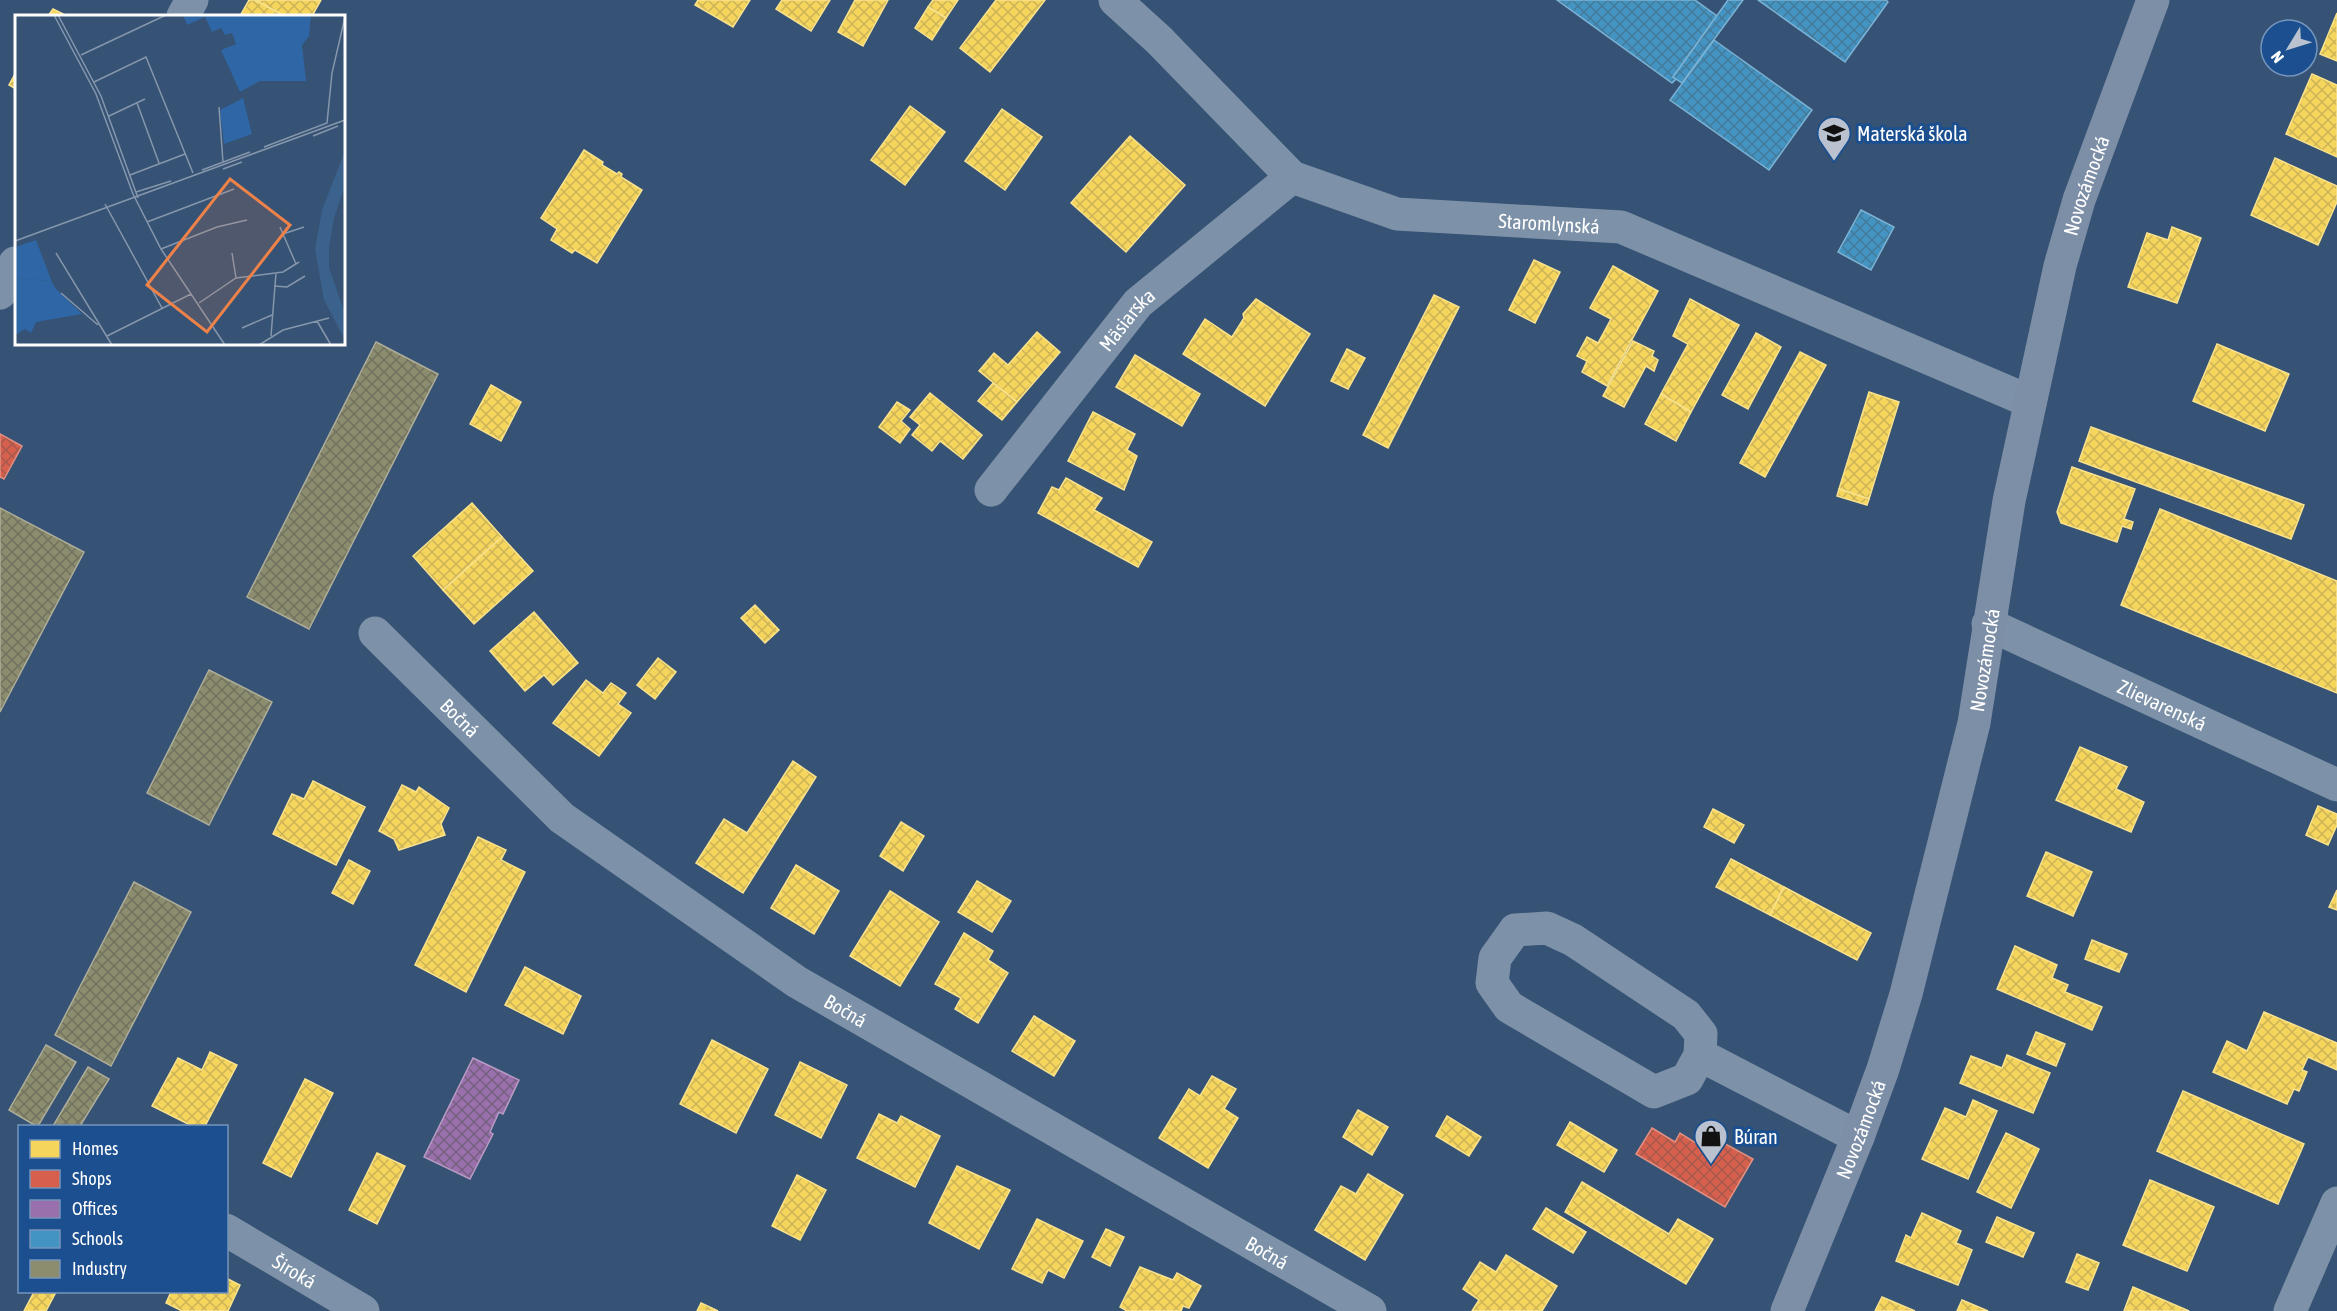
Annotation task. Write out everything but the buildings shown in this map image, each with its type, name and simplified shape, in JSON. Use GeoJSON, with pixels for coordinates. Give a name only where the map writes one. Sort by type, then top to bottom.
{"type":"FeatureCollection","features":[{"type":"Feature","properties":{"kind":"main road","name":"Novozámocká"},"geometry":{"type":"LineString","coordinates":[[1787,1311],[1858,1137],[1883,1069],[1926,918],[1974,723],[1988,624],[2030,401],[2060,266],[2079,200],[2152,0]]}},
{"type":"Feature","properties":{"kind":"street","name":"Staromlynská"},"geometry":{"type":"LineString","coordinates":[[1115,0],[1159,40],[1292,177],[1397,214],[1622,227],[2030,401]]}},
{"type":"Feature","properties":{"kind":"street","name":"Mäsiarska"},"geometry":{"type":"LineString","coordinates":[[991,490],[1138,303],[1292,177]]}},
{"type":"Feature","properties":{"kind":"street"},"geometry":{"type":"LineString","coordinates":[[0,294],[15,263]]}},
{"type":"Feature","properties":{"kind":"street","name":"Zlievarenská"},"geometry":{"type":"LineString","coordinates":[[1988,624],[2337,785]]}},
{"type":"Feature","properties":{"kind":"street","name":"Bočná"},"geometry":{"type":"LineString","coordinates":[[375,633],[562,818],[797,982],[1370,1311]]}},
{"type":"Feature","properties":{"kind":"street"},"geometry":{"type":"LineString","coordinates":[[1547,928],[1573,940],[1686,1015],[1701,1034],[1700,1055],[1687,1079],[1654,1092],[1509,1007],[1492,983],[1495,958],[1515,930],[1547,928]]}},
{"type":"Feature","properties":{"kind":"street"},"geometry":{"type":"LineString","coordinates":[[1700,1055],[1858,1137]]}},
{"type":"Feature","properties":{"kind":"street"},"geometry":{"type":"LineString","coordinates":[[2290,1311],[2337,1203]]}},
{"type":"Feature","properties":{"kind":"street","name":"Široká"},"geometry":{"type":"LineString","coordinates":[[228,1231],[363,1311]]}},
{"type":"Feature","properties":{"kind":"place","name":"Materská škola"},"geometry":{"type":"Point","coordinates":[1834,162]}},
{"type":"Feature","properties":{"kind":"place","name":"Búran"},"geometry":{"type":"Point","coordinates":[1711,1165]}}]}
